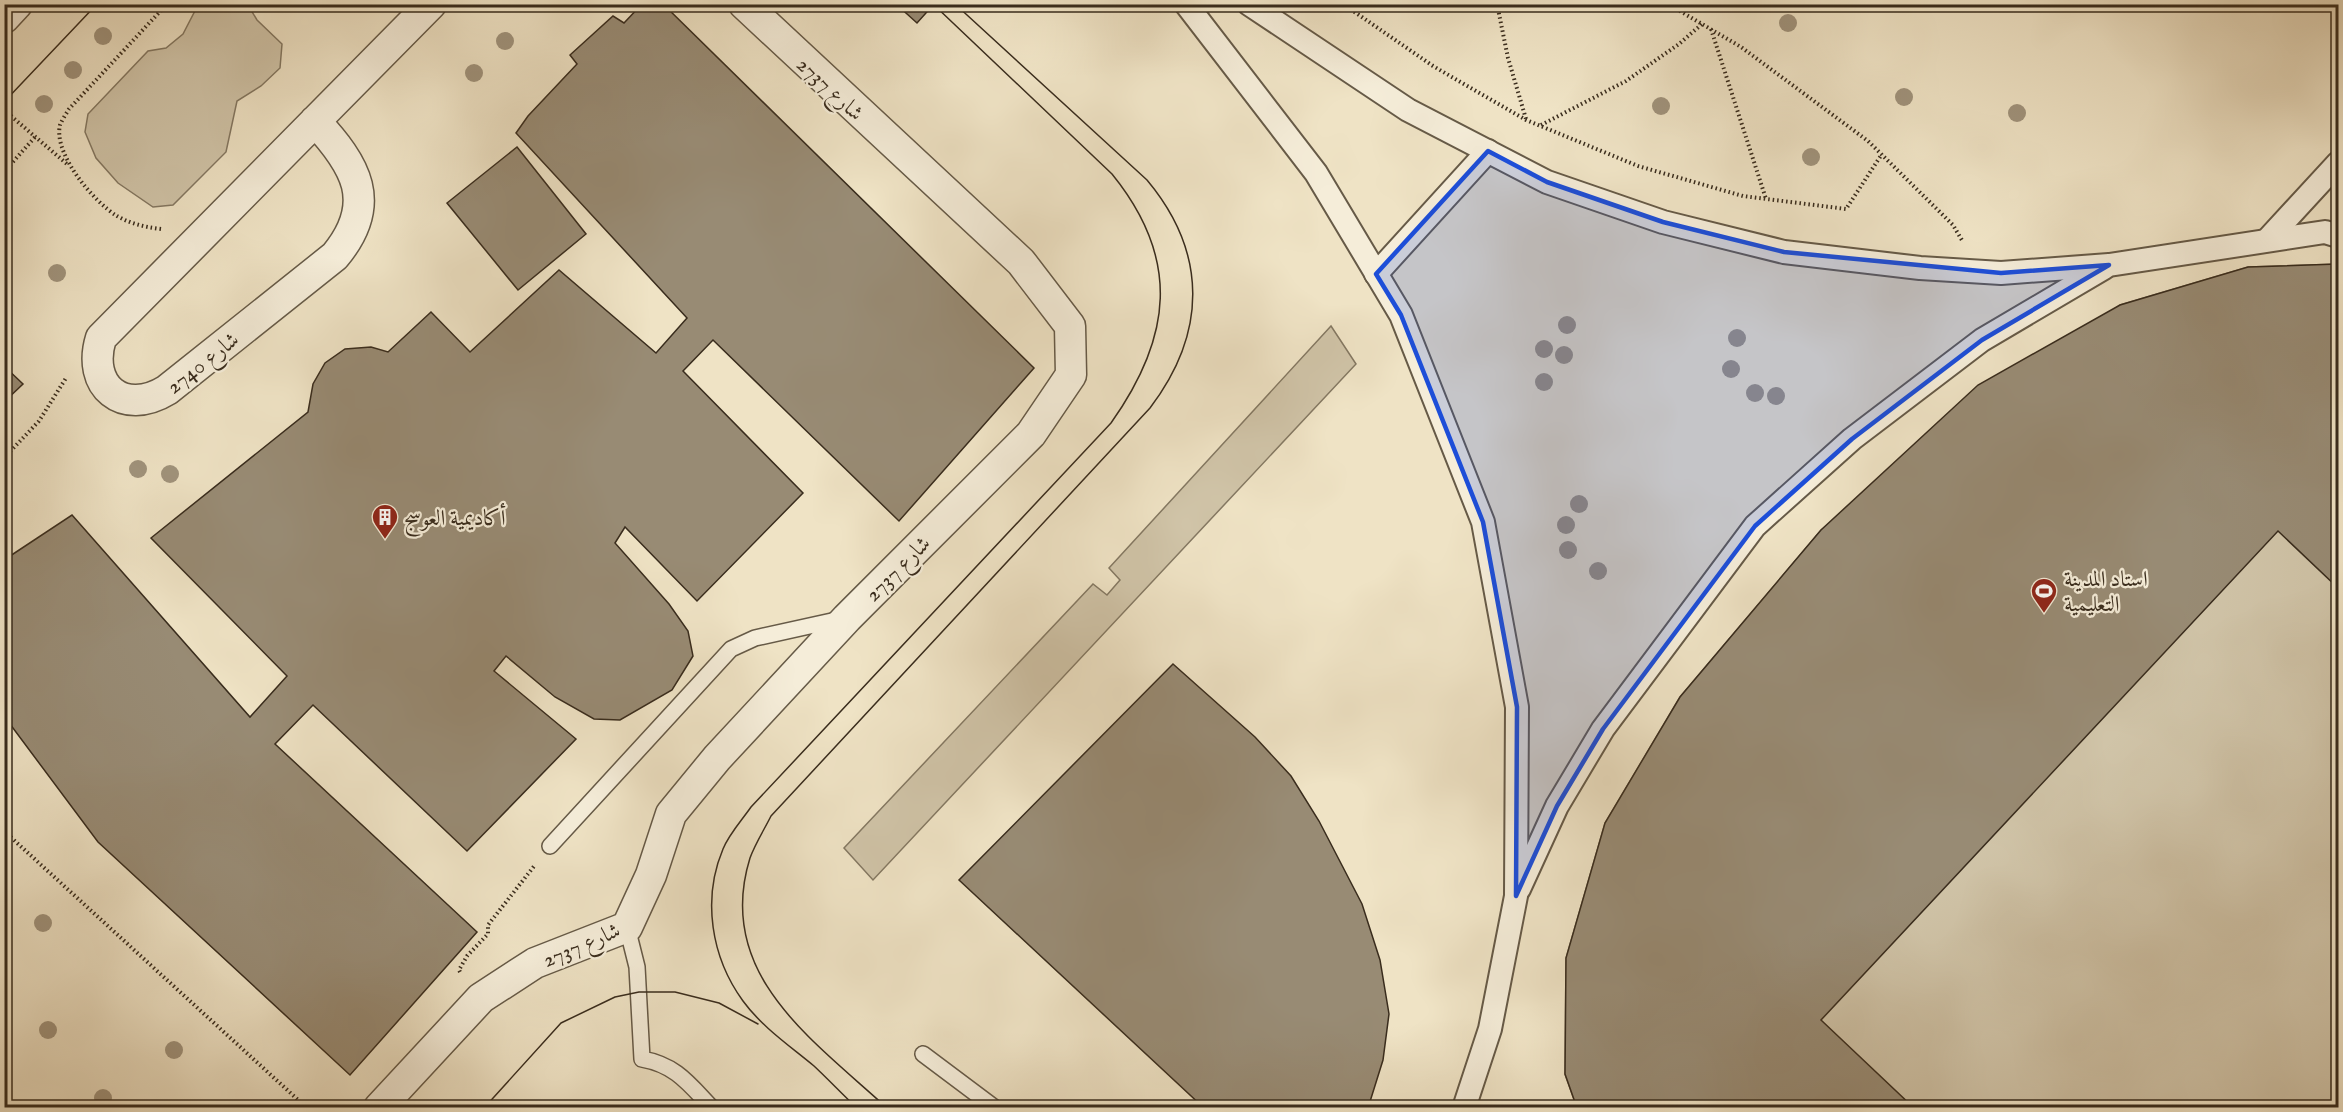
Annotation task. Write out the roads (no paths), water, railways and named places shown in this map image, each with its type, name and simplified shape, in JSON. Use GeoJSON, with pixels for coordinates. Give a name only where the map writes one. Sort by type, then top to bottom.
{"type":"FeatureCollection","features":[{"type":"Feature","properties":{"kind":"street"},"geometry":{"type":"LineString","coordinates":[[4,18],[17,4]]}},
{"type":"Feature","properties":{"kind":"street","name":"شارع 2740"},"geometry":{"type":"LineString","coordinates":[[315,121],[342,150],[358,186],[360,204],[356,223],[348,241],[335,256],[196,368],[152,399],[135,402],[118,397],[105,386],[97,371],[96,354],[101,338],[315,121],[431,4]]}},
{"type":"Feature","properties":{"kind":"street","name":"شارع 2737"},"geometry":{"type":"LineString","coordinates":[[379,1107],[481,998],[535,963],[627,927],[651,875],[671,814],[717,758],[847,618],[1031,434],[1071,375],[1070,326],[1021,262],[744,4]]}},
{"type":"Feature","properties":{"kind":"street"},"geometry":{"type":"LineString","coordinates":[[1186,4],[1316,173],[1401,315],[1483,522],[1518,707],[1516,896],[1490,1029],[1464,1107]]}},
{"type":"Feature","properties":{"kind":"street"},"geometry":{"type":"LineString","coordinates":[[1249,4],[1408,110],[1547,182],[1652,218],[1784,252],[1920,268],[2001,273],[2109,265],[2325,232],[2338,236]]}},
{"type":"Feature","properties":{"kind":"street"},"geometry":{"type":"LineString","coordinates":[[1376,274],[1488,151]]}},
{"type":"Feature","properties":{"kind":"street"},"geometry":{"type":"LineString","coordinates":[[2268,239],[2338,163]]}},
{"type":"Feature","properties":{"kind":"street"},"geometry":{"type":"LineString","coordinates":[[1516,896],[1557,806],[1603,729],[1755,526],[1852,439],[1982,340],[2109,265]]}},
{"type":"Feature","properties":{"kind":"lane"},"geometry":{"type":"LineString","coordinates":[[550,846],[731,649],[755,638],[847,618]]}},
{"type":"Feature","properties":{"kind":"lane"},"geometry":{"type":"LineString","coordinates":[[627,927],[638,967],[642,1059],[663,1063],[682,1076],[712,1107]]}},
{"type":"Feature","properties":{"kind":"lane"},"geometry":{"type":"LineString","coordinates":[[923,1054],[995,1107]]}},
{"type":"Feature","properties":{"kind":"tram line"},"geometry":{"type":"LineString","coordinates":[[4,102],[97,4]]}},
{"type":"Feature","properties":{"kind":"tram line"},"geometry":{"type":"LineString","coordinates":[[857,1108],[814,1066],[759,1019],[732,984],[723,966],[713,927],[713,888],[723,849],[751,807],[1111,423],[1147,360],[1156,329],[1160,298],[1158,267],[1150,237],[1134,206],[1112,174],[933,4]]}},
{"type":"Feature","properties":{"kind":"tram line"},"geometry":{"type":"LineString","coordinates":[[887,1108],[802,1030],[777,1001],[758,970],[746,936],[743,899],[750,858],[771,816],[1150,408],[1169,380],[1182,351],[1190,322],[1193,293],[1190,264],[1181,236],[1167,208],[1147,180],[955,4]]}},
{"type":"Feature","properties":{"kind":"tram line"},"geometry":{"type":"LineString","coordinates":[[484,1108],[561,1023],[615,997],[639,992],[675,992],[719,1003],[758,1024]]}},
{"type":"Feature","properties":{"kind":"place","name":"أكاديمية العوسج"},"geometry":{"type":"Point","coordinates":[385,540]}},
{"type":"Feature","properties":{"kind":"place","name":"استاد المدينة التعليمية"},"geometry":{"type":"Point","coordinates":[2044,614]}}]}
